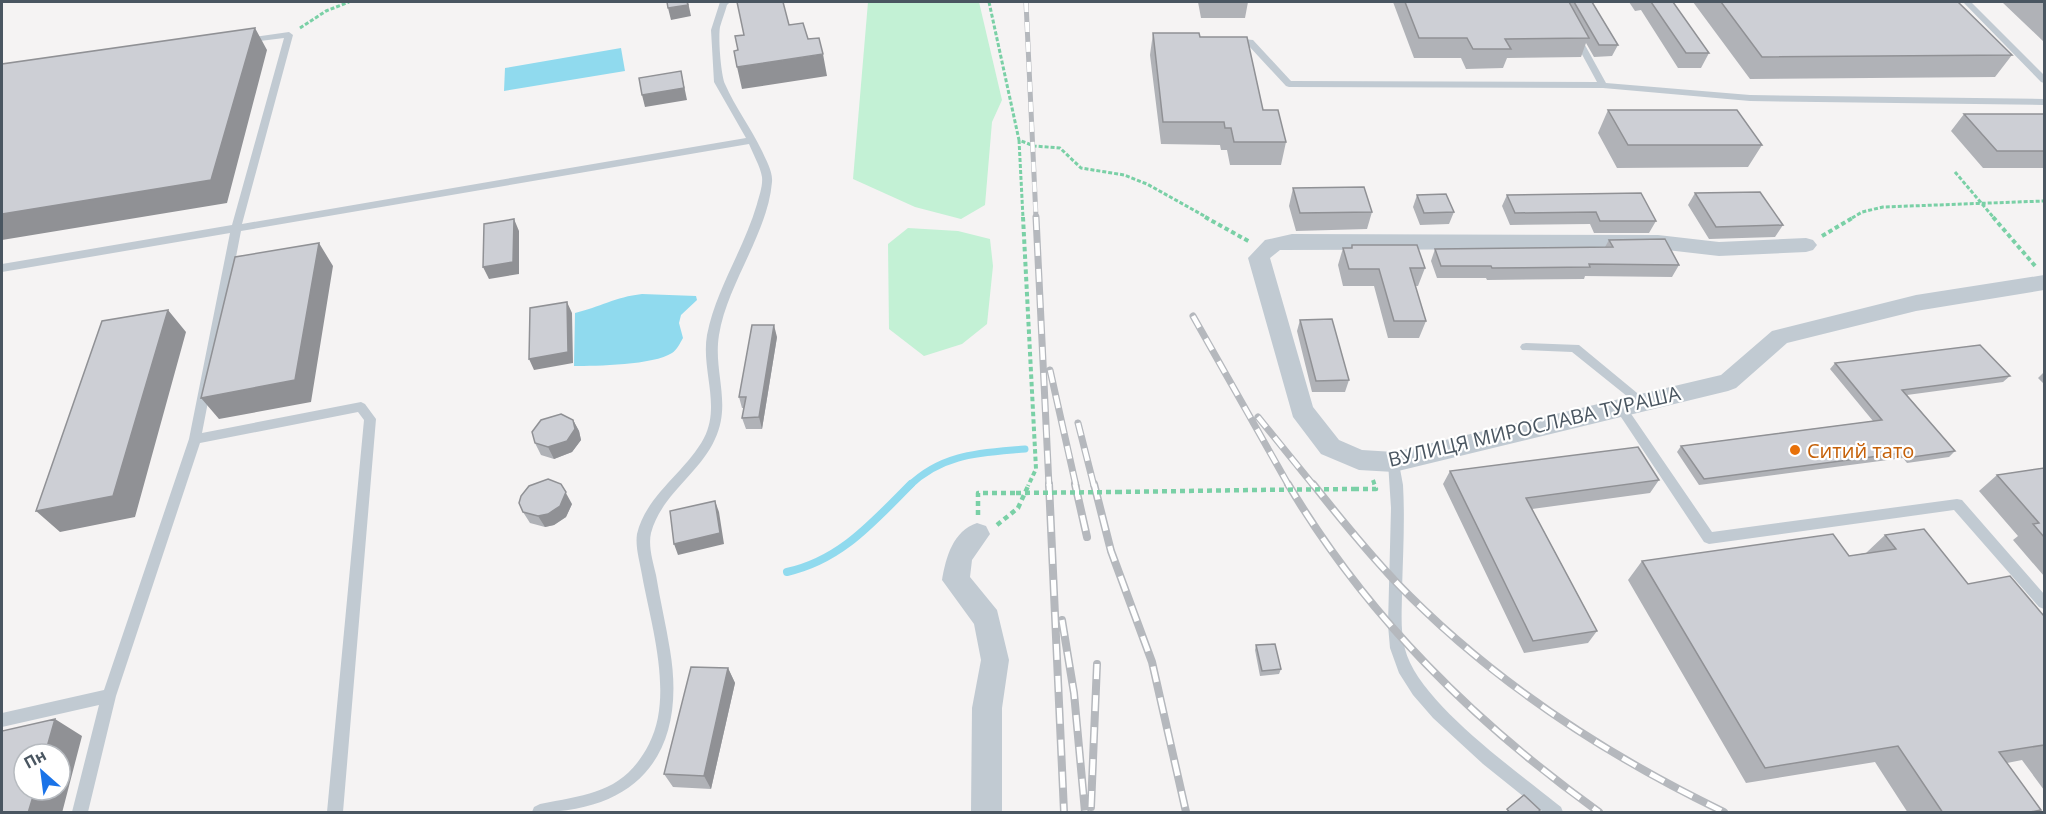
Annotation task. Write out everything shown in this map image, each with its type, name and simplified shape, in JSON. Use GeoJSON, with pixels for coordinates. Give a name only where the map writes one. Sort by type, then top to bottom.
{"type":"FeatureCollection","features":[{"type":"Feature","properties":{"kind":"street"},"geometry":{"type":"LineString","coordinates":[[1264,249],[1275,242],[1292,240],[1658,242],[1719,249],[1806,245]]}},
{"type":"Feature","properties":{"kind":"street","name":"ВУЛИЦЯ МИРОСЛАВА ТУРАША"},"geometry":{"type":"LineString","coordinates":[[1264,249],[1259,258],[1261,270],[1302,410],[1330,447],[1359,460],[1394,462],[1728,382],[1780,338],[1916,303],[2041,276]]}},
{"type":"Feature","properties":{"kind":"street"},"geometry":{"type":"LineString","coordinates":[[977,534],[959,556],[956,580],[987,619],[995,660],[987,708],[987,813]]}},
{"type":"Feature","properties":{"kind":"lane"},"geometry":{"type":"LineString","coordinates":[[540,813],[598,799],[626,787],[644,769],[660,739],[669,707],[644,537],[650,517],[685,473],[715,426],[718,408],[711,374],[712,336],[727,291],[757,227],[767,180],[752,140],[719,82],[715,30],[723,3],[726,2]]}},
{"type":"Feature","properties":{"kind":"lane"},"geometry":{"type":"LineString","coordinates":[[1967,2],[2044,80]]}},
{"type":"Feature","properties":{"kind":"lane"},"geometry":{"type":"LineString","coordinates":[[1569,22],[1603,85]]}},
{"type":"Feature","properties":{"kind":"lane"},"geometry":{"type":"LineString","coordinates":[[80,813],[109,696],[195,439],[236,228],[289,35],[231,44]]}},
{"type":"Feature","properties":{"kind":"lane"},"geometry":{"type":"LineString","coordinates":[[1227,41],[1250,42],[1289,84],[1603,85],[1750,98],[2044,102]]}},
{"type":"Feature","properties":{"kind":"lane"},"geometry":{"type":"LineString","coordinates":[[2,268],[752,140]]}},
{"type":"Feature","properties":{"kind":"lane"},"geometry":{"type":"LineString","coordinates":[[1527,347],[1575,348],[1632,405],[1709,538],[1957,504],[2044,603]]}},
{"type":"Feature","properties":{"kind":"lane"},"geometry":{"type":"LineString","coordinates":[[195,439],[361,407],[370,419],[335,813]]}},
{"type":"Feature","properties":{"kind":"lane"},"geometry":{"type":"LineString","coordinates":[[1394,462],[1399,493],[1395,580],[1397,650],[1401,666],[1414,688],[1437,713],[1555,813]]}},
{"type":"Feature","properties":{"kind":"lane"},"geometry":{"type":"LineString","coordinates":[[2,720],[109,696]]}},
{"type":"Feature","properties":{"kind":"path"},"geometry":{"type":"LineString","coordinates":[[289,35],[326,11],[349,2]]}},
{"type":"Feature","properties":{"kind":"path"},"geometry":{"type":"LineString","coordinates":[[988,2],[1018,140],[1036,469],[1018,508],[1000,524],[977,534],[978,494],[1376,489],[1373,478],[1362,478]]}},
{"type":"Feature","properties":{"kind":"path"},"geometry":{"type":"LineString","coordinates":[[1018,140],[1034,146],[1060,148],[1081,168],[1124,175],[1148,184],[1264,249]]}},
{"type":"Feature","properties":{"kind":"path"},"geometry":{"type":"LineString","coordinates":[[1954,172],[2041,276]]}},
{"type":"Feature","properties":{"kind":"path"},"geometry":{"type":"LineString","coordinates":[[1806,245],[1862,212],[1883,207],[2044,201]]}},
{"type":"Feature","properties":{"kind":"green space"},"geometry":{"type":"Polygon","coordinates":[[[868,2],[979,2],[1002,100],[992,122],[985,205],[961,219],[915,207],[853,179],[868,2]]]}},
{"type":"Feature","properties":{"kind":"green space"},"geometry":{"type":"Polygon","coordinates":[[[908,228],[958,231],[990,239],[993,266],[987,324],[962,344],[924,356],[889,329],[888,244],[908,228]]]}},
{"type":"Feature","properties":{"kind":"water"},"geometry":{"type":"Polygon","coordinates":[[[621,48],[625,71],[504,91],[505,68],[621,48]]]}},
{"type":"Feature","properties":{"kind":"water"},"geometry":{"type":"Polygon","coordinates":[[[642,294],[696,296],[697,300],[681,315],[679,323],[683,338],[675,350],[664,357],[652,360],[574,366],[575,313],[624,297],[642,294]]]}},
{"type":"Feature","properties":{"kind":"building"},"geometry":{"type":"Polygon","coordinates":[[[667,2],[687,2],[688,5],[668,8],[667,2]]]}},
{"type":"Feature","properties":{"kind":"building"},"geometry":{"type":"Polygon","coordinates":[[[737,2],[783,2],[789,25],[803,23],[808,39],[819,38],[823,54],[737,67],[734,51],[738,50],[735,36],[744,35],[737,2]]]}},
{"type":"Feature","properties":{"kind":"building"},"geometry":{"type":"Polygon","coordinates":[[[1405,2],[1569,2],[1589,38],[1505,39],[1511,49],[1473,49],[1467,38],[1419,38],[1405,2]]]}},
{"type":"Feature","properties":{"kind":"building"},"geometry":{"type":"Polygon","coordinates":[[[1574,2],[1592,2],[1618,45],[1599,45],[1574,2]]]}},
{"type":"Feature","properties":{"kind":"building"},"geometry":{"type":"Polygon","coordinates":[[[1651,2],[1673,2],[1709,53],[1686,53],[1651,2]]]}},
{"type":"Feature","properties":{"kind":"building"},"geometry":{"type":"Polygon","coordinates":[[[1721,2],[1958,2],[2012,55],[1762,57],[1721,2]]]}},
{"type":"Feature","properties":{"kind":"building"},"geometry":{"type":"Polygon","coordinates":[[[255,28],[211,180],[2,214],[2,64],[255,28]]]}},
{"type":"Feature","properties":{"kind":"building"},"geometry":{"type":"Polygon","coordinates":[[[1153,33],[1199,33],[1200,37],[1247,37],[1263,110],[1278,110],[1286,142],[1234,142],[1231,128],[1225,128],[1224,122],[1163,122],[1153,33]]]}},
{"type":"Feature","properties":{"kind":"building"},"geometry":{"type":"Polygon","coordinates":[[[681,71],[684,88],[642,95],[639,78],[681,71]]]}},
{"type":"Feature","properties":{"kind":"building"},"geometry":{"type":"Polygon","coordinates":[[[1608,110],[1737,110],[1762,145],[1628,145],[1608,110]]]}},
{"type":"Feature","properties":{"kind":"building"},"geometry":{"type":"Polygon","coordinates":[[[1964,114],[2044,114],[2044,151],[1997,151],[1964,114]]]}},
{"type":"Feature","properties":{"kind":"building"},"geometry":{"type":"Polygon","coordinates":[[[1364,187],[1372,212],[1300,213],[1293,188],[1364,187]]]}},
{"type":"Feature","properties":{"kind":"building"},"geometry":{"type":"Polygon","coordinates":[[[1760,192],[1783,225],[1716,227],[1695,193],[1760,192]]]}},
{"type":"Feature","properties":{"kind":"building"},"geometry":{"type":"Polygon","coordinates":[[[1641,193],[1656,221],[1600,221],[1596,212],[1515,213],[1507,195],[1641,193]]]}},
{"type":"Feature","properties":{"kind":"building"},"geometry":{"type":"Polygon","coordinates":[[[1446,194],[1454,212],[1424,213],[1417,195],[1446,194]]]}},
{"type":"Feature","properties":{"kind":"building"},"geometry":{"type":"Polygon","coordinates":[[[514,219],[513,262],[483,267],[484,224],[514,219]]]}},
{"type":"Feature","properties":{"kind":"building"},"geometry":{"type":"Polygon","coordinates":[[[1665,239],[1679,265],[1589,264],[1590,267],[1492,268],[1491,266],[1441,266],[1435,249],[1613,247],[1609,240],[1665,239]]]}},
{"type":"Feature","properties":{"kind":"building"},"geometry":{"type":"Polygon","coordinates":[[[319,243],[295,380],[201,398],[235,257],[319,243]]]}},
{"type":"Feature","properties":{"kind":"building"},"geometry":{"type":"Polygon","coordinates":[[[1352,245],[1417,245],[1425,268],[1410,268],[1426,321],[1394,321],[1379,269],[1349,269],[1343,248],[1352,248],[1352,245]]]}},
{"type":"Feature","properties":{"kind":"building"},"geometry":{"type":"Polygon","coordinates":[[[567,302],[568,352],[529,359],[530,308],[567,302]]]}},
{"type":"Feature","properties":{"kind":"building"},"geometry":{"type":"Polygon","coordinates":[[[168,310],[113,496],[36,511],[102,321],[168,310]]]}},
{"type":"Feature","properties":{"kind":"building"},"geometry":{"type":"Polygon","coordinates":[[[1332,319],[1349,380],[1316,381],[1300,320],[1332,319]]]}},
{"type":"Feature","properties":{"kind":"building"},"geometry":{"type":"Polygon","coordinates":[[[752,325],[774,325],[759,417],[742,418],[746,397],[739,397],[752,325]]]}},
{"type":"Feature","properties":{"kind":"building"},"geometry":{"type":"Polygon","coordinates":[[[1980,345],[2010,376],[1902,390],[1955,451],[1913,457],[1909,452],[1704,479],[1681,446],[1882,420],[1835,363],[1980,345]]]}},
{"type":"Feature","properties":{"kind":"building"},"geometry":{"type":"Polygon","coordinates":[[[561,414],[573,420],[575,429],[567,441],[548,447],[535,443],[532,432],[541,420],[561,414]]]}},
{"type":"Feature","properties":{"kind":"building"},"geometry":{"type":"Polygon","coordinates":[[[1638,447],[1659,480],[1526,498],[1597,631],[1533,641],[1450,471],[1638,447]]]}},
{"type":"Feature","properties":{"kind":"building"},"geometry":{"type":"Polygon","coordinates":[[[2044,468],[2044,537],[2033,524],[2039,523],[1997,475],[2044,468]]]}},
{"type":"Feature","properties":{"kind":"building"},"geometry":{"type":"Polygon","coordinates":[[[548,479],[561,484],[566,492],[560,506],[548,514],[538,516],[523,512],[519,503],[521,496],[529,486],[548,479]]]}},
{"type":"Feature","properties":{"kind":"building"},"geometry":{"type":"Polygon","coordinates":[[[715,501],[720,533],[674,544],[670,511],[715,501]]]}},
{"type":"Feature","properties":{"kind":"building"},"geometry":{"type":"Polygon","coordinates":[[[1924,529],[1968,584],[2010,576],[2044,616],[2044,745],[1999,752],[2041,810],[2025,813],[1943,813],[1898,746],[1765,768],[1642,561],[1833,534],[1849,556],[1896,549],[1885,535],[1924,529]]]}},
{"type":"Feature","properties":{"kind":"building"},"geometry":{"type":"Polygon","coordinates":[[[1275,644],[1281,669],[1262,671],[1256,645],[1275,644]]]}},
{"type":"Feature","properties":{"kind":"building"},"geometry":{"type":"Polygon","coordinates":[[[691,667],[728,668],[704,776],[664,774],[691,667]]]}},
{"type":"Feature","properties":{"kind":"building"},"geometry":{"type":"Polygon","coordinates":[[[55,719],[48,742],[12,742],[12,802],[31,802],[28,813],[2,813],[2,731],[55,719]]]}},
{"type":"Feature","properties":{"kind":"building"},"geometry":{"type":"Polygon","coordinates":[[[1524,795],[1540,810],[1537,813],[1510,813],[1507,809],[1524,795]]]}},
{"type":"Feature","properties":{"kind":"waterway"},"geometry":{"type":"LineString","coordinates":[[909,486],[922,475],[949,461],[978,454],[1025,449]]}},
{"type":"Feature","properties":{"kind":"waterway"},"geometry":{"type":"LineString","coordinates":[[787,572],[824,559],[840,549],[855,538],[911,484]]}},
{"type":"Feature","properties":{"kind":"railway"},"geometry":{"type":"LineString","coordinates":[[1026,2],[1036,218]]}},
{"type":"Feature","properties":{"kind":"railway"},"geometry":{"type":"LineString","coordinates":[[1036,217],[1049,486]]}},
{"type":"Feature","properties":{"kind":"railway"},"geometry":{"type":"LineString","coordinates":[[1193,316],[1289,486]]}},
{"type":"Feature","properties":{"kind":"railway"},"geometry":{"type":"LineString","coordinates":[[1050,370],[1076,486]]}},
{"type":"Feature","properties":{"kind":"railway"},"geometry":{"type":"LineString","coordinates":[[1258,417],[1314,486]]}},
{"type":"Feature","properties":{"kind":"railway"},"geometry":{"type":"LineString","coordinates":[[1078,423],[1094,486]]}},
{"type":"Feature","properties":{"kind":"railway"},"geometry":{"type":"LineString","coordinates":[[1049,484],[1064,812]]}},
{"type":"Feature","properties":{"kind":"railway"},"geometry":{"type":"LineString","coordinates":[[1075,484],[1087,537]]}},
{"type":"Feature","properties":{"kind":"railway"},"geometry":{"type":"LineString","coordinates":[[1094,484],[1111,551],[1152,662],[1186,812]]}},
{"type":"Feature","properties":{"kind":"railway"},"geometry":{"type":"LineString","coordinates":[[1288,484],[1352,579],[1426,664],[1466,704],[1509,741],[1599,812]]}},
{"type":"Feature","properties":{"kind":"railway"},"geometry":{"type":"LineString","coordinates":[[1313,484],[1395,581],[1431,617],[1508,682],[1591,739],[1634,765],[1724,812]]}},
{"type":"Feature","properties":{"kind":"railway"},"geometry":{"type":"LineString","coordinates":[[1062,620],[1074,693],[1085,812]]}},
{"type":"Feature","properties":{"kind":"railway"},"geometry":{"type":"LineString","coordinates":[[1091,807],[1097,664]]}},
{"type":"Feature","properties":{"kind":"place","name":"Ситий тато"},"geometry":{"type":"Point","coordinates":[1795,450]}}]}
